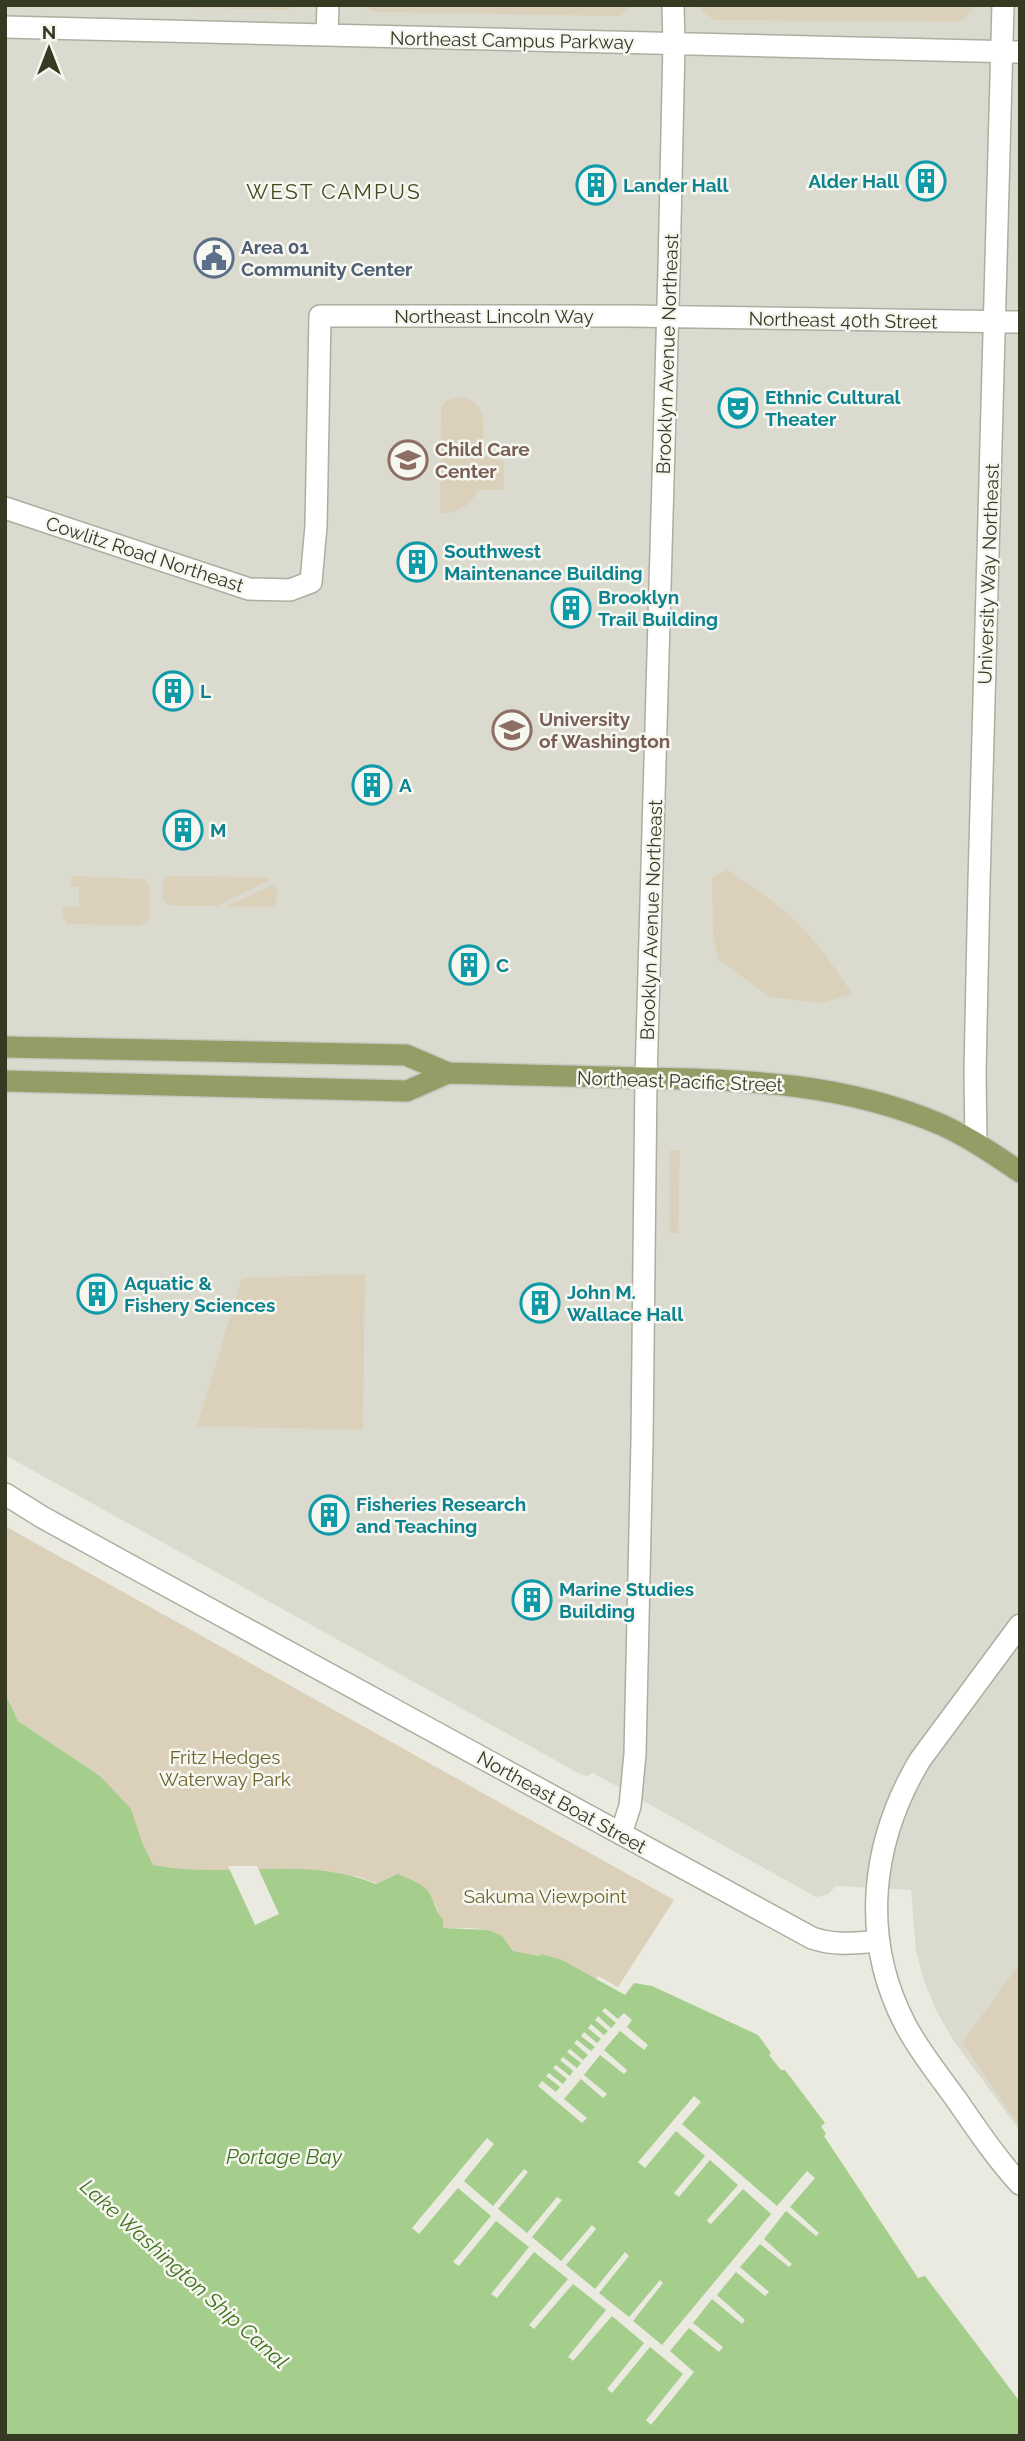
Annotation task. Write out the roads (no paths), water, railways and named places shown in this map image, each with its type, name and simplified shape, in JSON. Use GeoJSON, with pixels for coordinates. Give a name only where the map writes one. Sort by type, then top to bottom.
{"type":"FeatureCollection","features":[{"type":"Feature","properties":{"kind":"main road","name":"Northeast Pacific Street"},"geometry":{"type":"LineString","coordinates":[[5,1047],[406,1055],[448,1073],[769,1082],[829,1091],[899,1109],[942,1125],[976,1143],[1020,1172]]}},
{"type":"Feature","properties":{"kind":"main road","name":"Northeast Pacific Street"},"geometry":{"type":"LineString","coordinates":[[5,1081],[407,1091],[448,1073]]}},
{"type":"Feature","properties":{"kind":"street"},"geometry":{"type":"LineString","coordinates":[[327,34],[328,5]]}},
{"type":"Feature","properties":{"kind":"street","name":"Brooklyn Avenue Northeast"},"geometry":{"type":"LineString","coordinates":[[621,1834],[630,1806],[635,1755],[646,1078],[673,5]]}},
{"type":"Feature","properties":{"kind":"street","name":"University Way Northeast"},"geometry":{"type":"LineString","coordinates":[[976,1143],[979,883],[995,322],[1011,51],[1003,5]]}},
{"type":"Feature","properties":{"kind":"street","name":"Northeast Campus Parkway"},"geometry":{"type":"LineString","coordinates":[[5,27],[1011,51]]}},
{"type":"Feature","properties":{"kind":"street","name":"Northeast Lincoln Way"},"geometry":{"type":"LineString","coordinates":[[320,316],[667,317]]}},
{"type":"Feature","properties":{"kind":"street","name":"Cowlitz Road Northeast"},"geometry":{"type":"LineString","coordinates":[[5,508],[249,589],[290,590],[311,583],[316,538],[320,316]]}},
{"type":"Feature","properties":{"kind":"street","name":"Northeast 40th Street"},"geometry":{"type":"LineString","coordinates":[[667,317],[1020,322]]}},
{"type":"Feature","properties":{"kind":"street","name":"Northeast Boat Street"},"geometry":{"type":"LineString","coordinates":[[5,1494],[52,1523],[813,1938],[826,1943],[844,1944],[879,1941]]}},
{"type":"Feature","properties":{"kind":"street"},"geometry":{"type":"LineString","coordinates":[[1020,1625],[919,1760],[894,1808],[880,1860],[877,1893],[879,1941],[893,1997],[919,2048],[998,2158],[1020,2184]]}},
{"type":"Feature","properties":{"kind":"water","name":"Portage Bay"},"geometry":{"type":"Polygon","coordinates":[[[5,1693],[18,1721],[100,1776],[131,1809],[153,1865],[209,1870],[321,1870],[376,1884],[398,1874],[428,1891],[443,1919],[443,1928],[488,1930],[502,1936],[513,1951],[541,1954],[562,1960],[625,1995],[634,1983],[652,1986],[758,2035],[771,2053],[769,2055],[781,2070],[785,2070],[825,2123],[821,2126],[826,2134],[824,2136],[918,2278],[925,2276],[1020,2402],[1020,2436],[5,2436],[5,1693]]]}},
{"type":"Feature","properties":{"kind":"place","name":"Alder Hall"},"geometry":{"type":"Point","coordinates":[926,181]}},
{"type":"Feature","properties":{"kind":"place","name":"Lander Hall"},"geometry":{"type":"Point","coordinates":[596,185]}},
{"type":"Feature","properties":{"kind":"place","name":"Area 01 Community Center"},"geometry":{"type":"Point","coordinates":[214,258]}},
{"type":"Feature","properties":{"kind":"place","name":"Ethnic Cultural Theater"},"geometry":{"type":"Point","coordinates":[738,408]}},
{"type":"Feature","properties":{"kind":"place","name":"Child Care Center"},"geometry":{"type":"Point","coordinates":[408,460]}},
{"type":"Feature","properties":{"kind":"place","name":"Southwest Maintenance Building"},"geometry":{"type":"Point","coordinates":[417,562]}},
{"type":"Feature","properties":{"kind":"place","name":"Brooklyn Trail Building"},"geometry":{"type":"Point","coordinates":[571,608]}},
{"type":"Feature","properties":{"kind":"place","name":"L"},"geometry":{"type":"Point","coordinates":[173,691]}},
{"type":"Feature","properties":{"kind":"place","name":"University of Washington"},"geometry":{"type":"Point","coordinates":[512,730]}},
{"type":"Feature","properties":{"kind":"place","name":"A"},"geometry":{"type":"Point","coordinates":[372,785]}},
{"type":"Feature","properties":{"kind":"place","name":"M"},"geometry":{"type":"Point","coordinates":[183,830]}},
{"type":"Feature","properties":{"kind":"place","name":"C"},"geometry":{"type":"Point","coordinates":[469,965]}},
{"type":"Feature","properties":{"kind":"place","name":"Aquatic & Fishery Sciences"},"geometry":{"type":"Point","coordinates":[97,1294]}},
{"type":"Feature","properties":{"kind":"place","name":"John M. Wallace Hall"},"geometry":{"type":"Point","coordinates":[540,1303]}},
{"type":"Feature","properties":{"kind":"place","name":"Fisheries Research and Teaching"},"geometry":{"type":"Point","coordinates":[329,1515]}},
{"type":"Feature","properties":{"kind":"place","name":"Marine Studies Building"},"geometry":{"type":"Point","coordinates":[532,1600]}},
{"type":"Feature","properties":{"kind":"district","name":"WEST CAMPUS"},"geometry":{"type":"Point","coordinates":[334,192]}},
{"type":"Feature","properties":{"kind":"park label","name":"Fritz Hedges Waterway Park"},"geometry":{"type":"Point","coordinates":[225,1768]}},
{"type":"Feature","properties":{"kind":"park label","name":"Sakuma Viewpoint"},"geometry":{"type":"Point","coordinates":[545,1896]}},
{"type":"Feature","properties":{"kind":"water label","name":"Lake Washington Ship Canal"},"geometry":{"type":"Point","coordinates":[184,2274]}}]}
